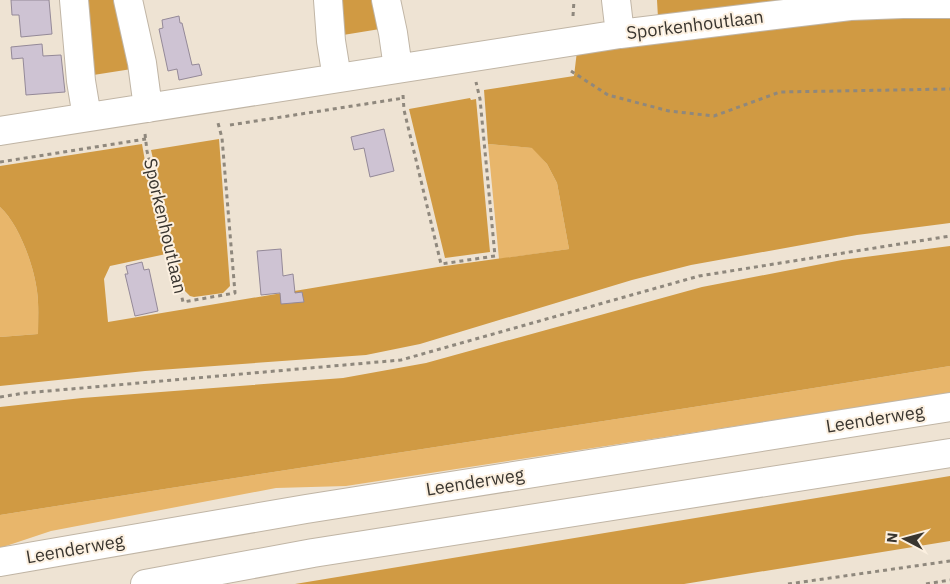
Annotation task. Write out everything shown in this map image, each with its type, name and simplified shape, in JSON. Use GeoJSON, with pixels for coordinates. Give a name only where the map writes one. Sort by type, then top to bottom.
{"type":"FeatureCollection","features":[{"type":"Feature","properties":{"kind":"main road"},"geometry":{"type":"LineString","coordinates":[[74,0],[81,81],[87,117]]}},
{"type":"Feature","properties":{"kind":"main road"},"geometry":{"type":"LineString","coordinates":[[128,0],[142,63],[145,108]]}},
{"type":"Feature","properties":{"kind":"main road"},"geometry":{"type":"LineString","coordinates":[[328,0],[331,41],[337,78]]}},
{"type":"Feature","properties":{"kind":"main road"},"geometry":{"type":"LineString","coordinates":[[386,0],[398,68]]}},
{"type":"Feature","properties":{"kind":"main road"},"geometry":{"type":"LineString","coordinates":[[616,0],[620,34]]}},
{"type":"Feature","properties":{"kind":"main road","name":"Sporkenhoutlaan"},"geometry":{"type":"LineString","coordinates":[[0,131],[620,34],[850,6],[903,2],[950,4]]}},
{"type":"Feature","properties":{"kind":"main road","name":"Leenderweg"},"geometry":{"type":"LineString","coordinates":[[0,562],[306,509],[950,407]]}},
{"type":"Feature","properties":{"kind":"main road"},"geometry":{"type":"LineString","coordinates":[[145,584],[313,553],[950,453]]}},
{"type":"Feature","properties":{"kind":"path"},"geometry":{"type":"LineString","coordinates":[[398,68],[404,98],[404,110],[442,264],[495,256],[480,99],[472,57]]}},
{"type":"Feature","properties":{"kind":"path"},"geometry":{"type":"LineString","coordinates":[[571,71],[608,95],[669,111],[714,116],[780,92],[950,89]]}},
{"type":"Feature","properties":{"kind":"path","name":"Sporkenhoutlaan"},"geometry":{"type":"LineString","coordinates":[[145,108],[146,139],[183,302],[235,293],[222,138],[213,98]]}},
{"type":"Feature","properties":{"kind":"path"},"geometry":{"type":"LineString","coordinates":[[229,125],[404,98]]}},
{"type":"Feature","properties":{"kind":"path","name":"Sporkenhoutlaan"},"geometry":{"type":"LineString","coordinates":[[0,162],[146,139]]}},
{"type":"Feature","properties":{"kind":"path"},"geometry":{"type":"LineString","coordinates":[[0,397],[26,393],[401,360],[699,276],[950,236]]}},
{"type":"Feature","properties":{"kind":"path"},"geometry":{"type":"LineString","coordinates":[[788,584],[950,562]]}},
{"type":"Feature","properties":{"kind":"path"},"geometry":{"type":"LineString","coordinates":[[926,584],[950,580]]}},
{"type":"Feature","properties":{"kind":"shaded area"},"geometry":{"type":"Polygon","coordinates":[[[81,0],[122,0],[138,68],[87,76],[81,0]]]}},
{"type":"Feature","properties":{"kind":"shaded area"},"geometry":{"type":"Polygon","coordinates":[[[334,0],[380,0],[386,28],[337,36],[334,0]]]}},
{"type":"Feature","properties":{"kind":"shaded area"},"geometry":{"type":"Polygon","coordinates":[[[657,0],[814,0],[658,18],[657,0]]]}},
{"type":"Feature","properties":{"kind":"shaded area"},"geometry":{"type":"Polygon","coordinates":[[[950,13],[950,223],[857,235],[691,265],[632,280],[420,344],[366,355],[145,371],[0,386],[0,337],[38,334],[38,296],[29,258],[19,234],[7,214],[0,207],[0,166],[142,144],[166,254],[110,266],[104,279],[108,322],[438,267],[569,249],[557,183],[547,164],[532,148],[488,144],[484,90],[574,76],[577,51],[737,26],[950,13]]]}},
{"type":"Feature","properties":{"kind":"shaded area"},"geometry":{"type":"Polygon","coordinates":[[[470,98],[471,100],[476,99],[490,252],[445,258],[409,109],[470,98]]]}},
{"type":"Feature","properties":{"kind":"shaded area"},"geometry":{"type":"Polygon","coordinates":[[[219,139],[230,286],[223,293],[194,297],[190,296],[183,289],[151,150],[219,139]]]}},
{"type":"Feature","properties":{"kind":"shaded area"},"geometry":{"type":"Polygon","coordinates":[[[488,144],[533,148],[547,164],[557,183],[569,249],[499,259],[488,144]]]}},
{"type":"Feature","properties":{"kind":"shaded area"},"geometry":{"type":"Polygon","coordinates":[[[0,207],[7,214],[19,234],[33,270],[38,296],[38,334],[0,337],[0,207]]]}},
{"type":"Feature","properties":{"kind":"shaded area"},"geometry":{"type":"Polygon","coordinates":[[[950,246],[950,366],[0,515],[0,407],[82,398],[343,378],[426,363],[702,287],[842,260],[950,246]]]}},
{"type":"Feature","properties":{"kind":"shaded area"},"geometry":{"type":"Polygon","coordinates":[[[950,366],[950,393],[346,486],[276,488],[51,531],[0,548],[0,515],[950,366]]]}},
{"type":"Feature","properties":{"kind":"shaded area"},"geometry":{"type":"Polygon","coordinates":[[[950,476],[950,541],[684,584],[295,584],[950,476]]]}},
{"type":"Feature","properties":{"kind":"building"},"geometry":{"type":"Polygon","coordinates":[[[11,0],[49,0],[52,34],[21,37],[19,15],[12,15],[11,0]]]}},
{"type":"Feature","properties":{"kind":"building"},"geometry":{"type":"Polygon","coordinates":[[[179,16],[192,65],[199,64],[202,75],[179,80],[177,69],[168,71],[159,29],[163,28],[162,20],[179,16]]]}},
{"type":"Feature","properties":{"kind":"building"},"geometry":{"type":"Polygon","coordinates":[[[42,44],[43,56],[61,55],[65,92],[26,95],[23,58],[12,59],[11,47],[42,44]]]}},
{"type":"Feature","properties":{"kind":"building"},"geometry":{"type":"Polygon","coordinates":[[[384,129],[394,171],[370,177],[364,148],[354,150],[351,137],[384,129]]]}},
{"type":"Feature","properties":{"kind":"building"},"geometry":{"type":"Polygon","coordinates":[[[281,249],[283,276],[293,274],[295,293],[302,292],[304,302],[281,304],[280,293],[261,295],[257,251],[281,249]]]}},
{"type":"Feature","properties":{"kind":"building"},"geometry":{"type":"Polygon","coordinates":[[[142,262],[144,270],[149,269],[158,311],[135,316],[125,274],[128,274],[126,266],[142,262]]]}}]}
